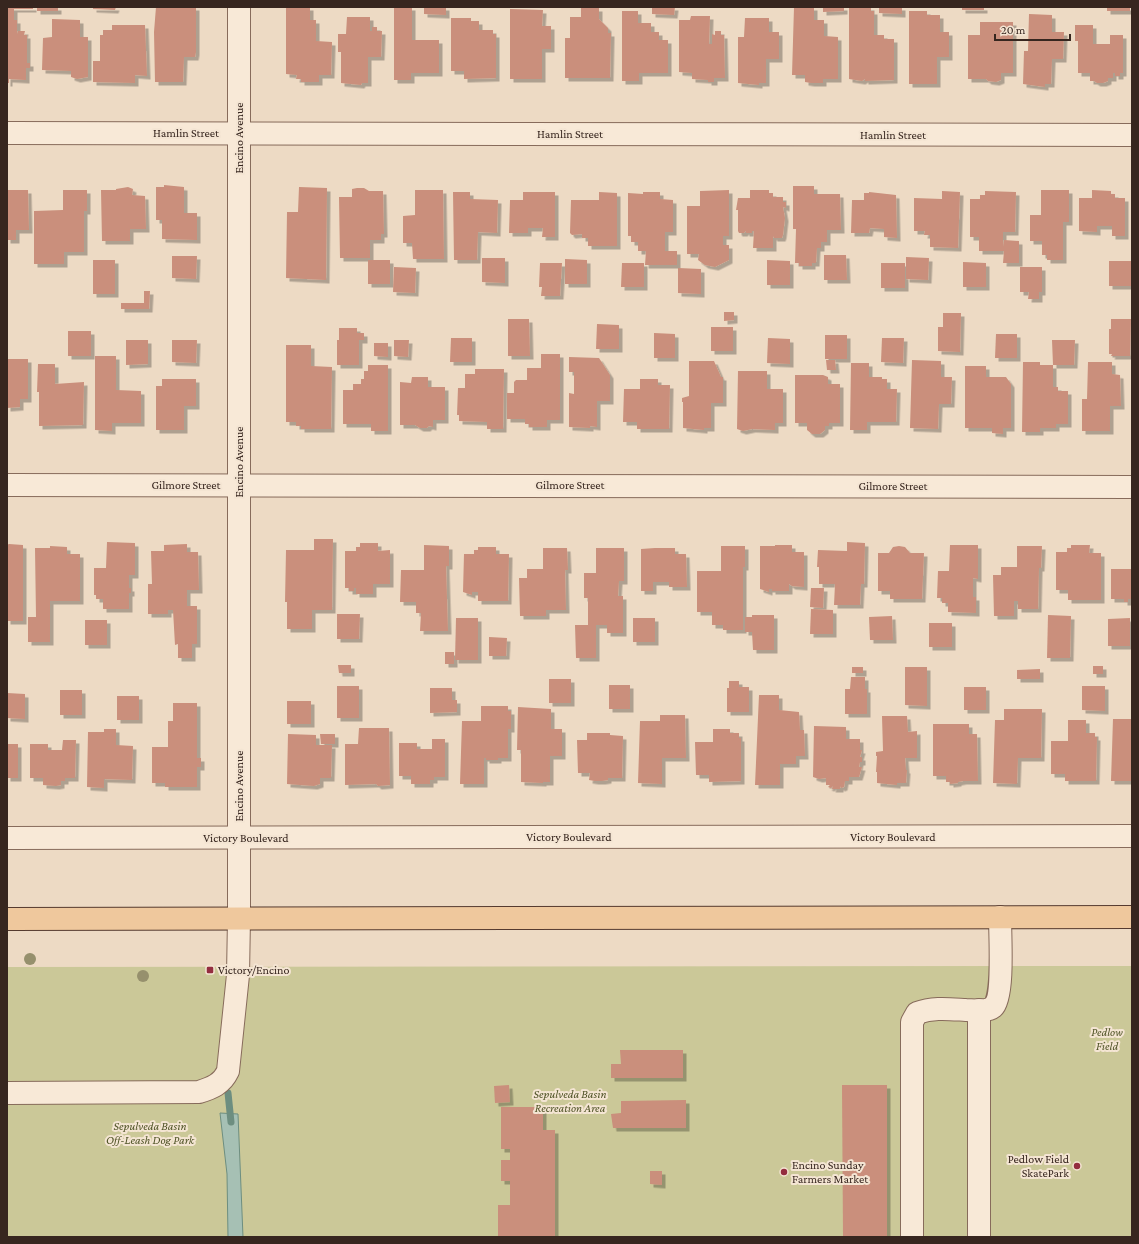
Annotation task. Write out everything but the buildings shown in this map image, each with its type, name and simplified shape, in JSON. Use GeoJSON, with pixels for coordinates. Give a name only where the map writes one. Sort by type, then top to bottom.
{"type":"FeatureCollection","features":[{"type":"Feature","properties":{"kind":"main road"},"geometry":{"type":"LineString","coordinates":[[7,919],[1132,917]]}},
{"type":"Feature","properties":{"kind":"street","name":"Encino Avenue"},"geometry":{"type":"LineString","coordinates":[[7,1092],[199,1092],[218,1084],[225,1078],[228,1071],[238,975],[239,918],[239,7]]}},
{"type":"Feature","properties":{"kind":"street","name":"Hamlin Street"},"geometry":{"type":"LineString","coordinates":[[7,133],[1132,135]]}},
{"type":"Feature","properties":{"kind":"street","name":"Gilmore Street"},"geometry":{"type":"LineString","coordinates":[[7,485],[1132,487]]}},
{"type":"Feature","properties":{"kind":"street","name":"Victory Boulevard"},"geometry":{"type":"LineString","coordinates":[[7,838],[1132,836]]}},
{"type":"Feature","properties":{"kind":"street"},"geometry":{"type":"LineString","coordinates":[[912,1237],[912,1022],[917,1013],[927,1009],[990,1009],[997,1001],[1000,987],[1000,917]]}},
{"type":"Feature","properties":{"kind":"street"},"geometry":{"type":"LineString","coordinates":[[979,1010],[979,1237]]}},
{"type":"Feature","properties":{"kind":"green space","name":"Sepulveda Basin Recreation Area"},"geometry":{"type":"Polygon","coordinates":[[[1132,966],[1132,1237],[7,1237],[7,967],[1132,966]]]}},
{"type":"Feature","properties":{"kind":"shaded area"},"geometry":{"type":"Polygon","coordinates":[[[220,1113],[238,1114],[243,1237],[228,1237],[227,1174],[220,1113]]]}},
{"type":"Feature","properties":{"kind":"waterway"},"geometry":{"type":"LineString","coordinates":[[228,1093],[231,1122]]}},
{"type":"Feature","properties":{"kind":"place","name":"Victory/Encino"},"geometry":{"type":"Point","coordinates":[210,970]}},
{"type":"Feature","properties":{"kind":"place","name":"Pedlow Field SkatePark"},"geometry":{"type":"Point","coordinates":[1077,1166]}},
{"type":"Feature","properties":{"kind":"place","name":"Encino Sunday Farmers Market"},"geometry":{"type":"Point","coordinates":[784,1172]}},
{"type":"Feature","properties":{"kind":"park label","name":"Pedlow Field"},"geometry":{"type":"Point","coordinates":[1107,1039]}},
{"type":"Feature","properties":{"kind":"park label","name":"Sepulveda Basin Off-Leash Dog Park"},"geometry":{"type":"Point","coordinates":[150,1133]}}]}
